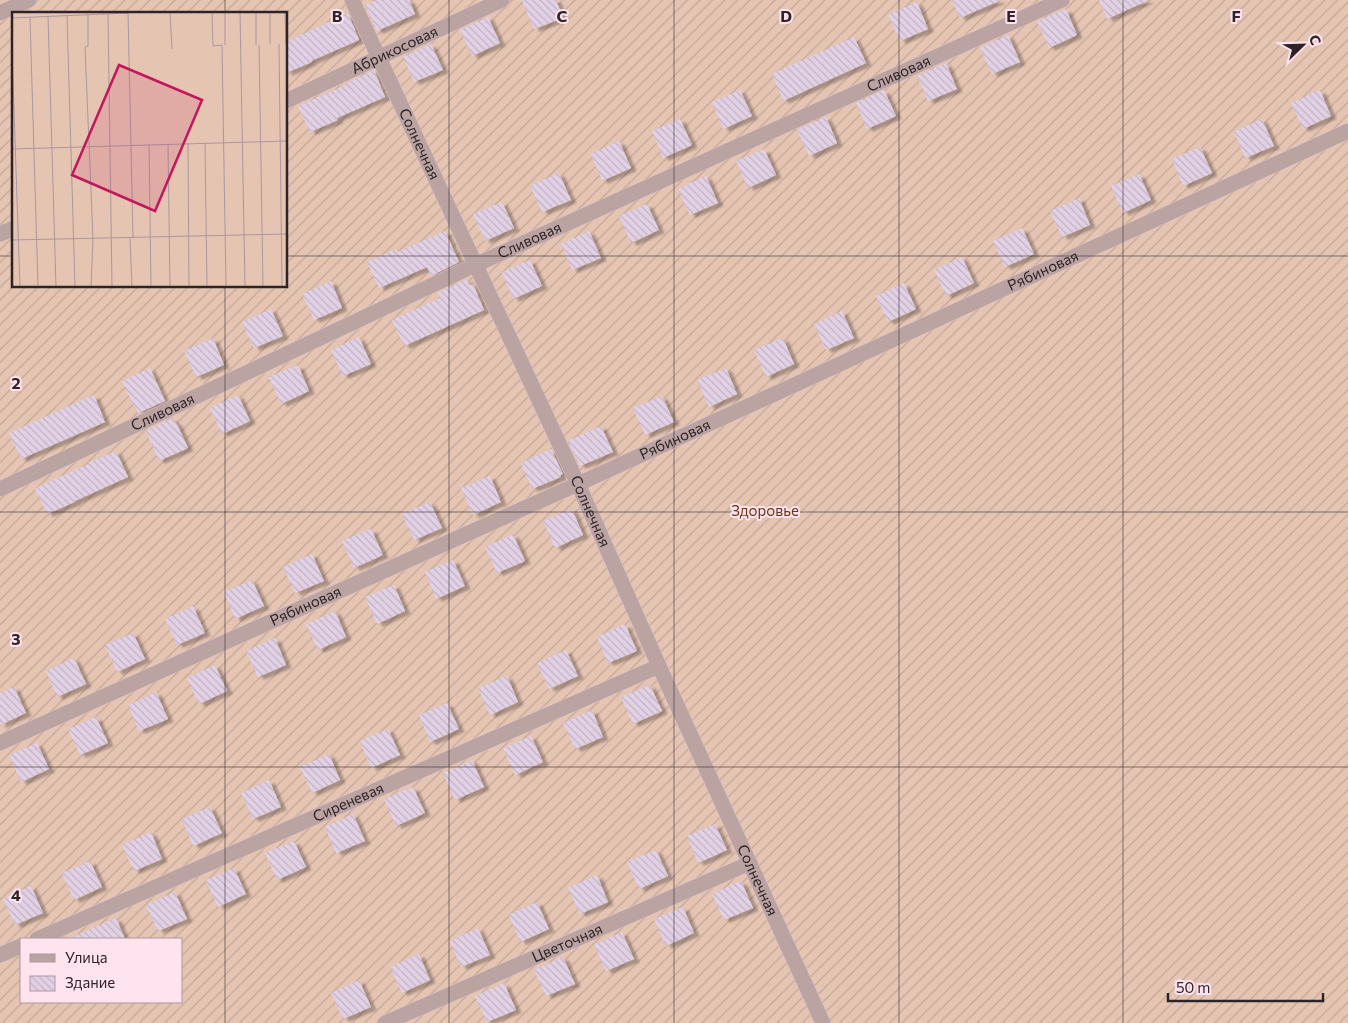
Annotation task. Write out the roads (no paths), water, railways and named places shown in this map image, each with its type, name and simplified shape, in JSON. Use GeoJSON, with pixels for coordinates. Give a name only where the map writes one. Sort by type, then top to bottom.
{"type":"FeatureCollection","features":[{"type":"Feature","properties":{"kind":"street"},"geometry":{"type":"LineString","coordinates":[[0,14],[29,0]]}},
{"type":"Feature","properties":{"kind":"street","name":"Солнечная"},"geometry":{"type":"LineString","coordinates":[[352,0],[578,484],[659,666],[823,1023]]}},
{"type":"Feature","properties":{"kind":"street","name":"Абрикосовая"},"geometry":{"type":"LineString","coordinates":[[288,100],[502,0]]}},
{"type":"Feature","properties":{"kind":"street","name":"Сливовая"},"geometry":{"type":"LineString","coordinates":[[0,489],[475,265],[1062,0]]}},
{"type":"Feature","properties":{"kind":"street","name":"Рябиновая"},"geometry":{"type":"LineString","coordinates":[[0,743],[578,484],[1348,131]]}},
{"type":"Feature","properties":{"kind":"street"},"geometry":{"type":"LineString","coordinates":[[0,234],[12,229]]}},
{"type":"Feature","properties":{"kind":"street","name":"Сиреневая"},"geometry":{"type":"LineString","coordinates":[[39,938],[659,666]]}},
{"type":"Feature","properties":{"kind":"street","name":"Цветочная"},"geometry":{"type":"LineString","coordinates":[[385,1023],[750,864]]}},
{"type":"Feature","properties":{"kind":"street"},"geometry":{"type":"LineString","coordinates":[[0,955],[20,946]]}},
{"type":"Feature","properties":{"kind":"park label","name":"Здоровье"},"geometry":{"type":"Point","coordinates":[765,511]}}]}
